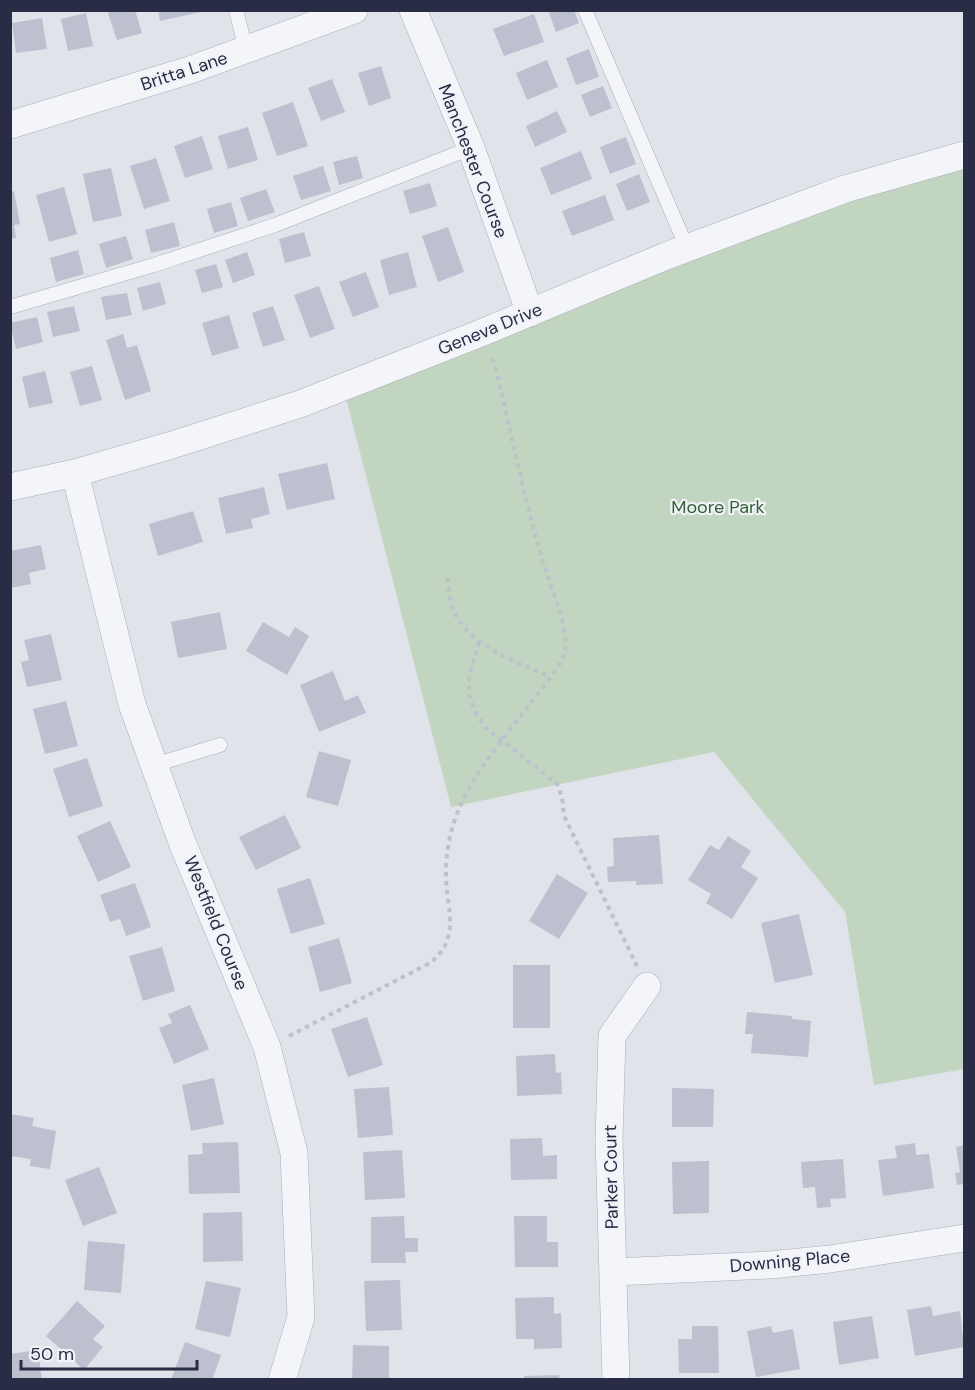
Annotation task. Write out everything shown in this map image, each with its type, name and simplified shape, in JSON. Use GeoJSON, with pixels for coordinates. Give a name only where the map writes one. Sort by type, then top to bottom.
{"type":"FeatureCollection","features":[{"type":"Feature","properties":{"kind":"street","name":"Britta Lane"},"geometry":{"type":"LineString","coordinates":[[10,124],[190,70],[354,10]]}},
{"type":"Feature","properties":{"kind":"street","name":"Manchester Course"},"geometry":{"type":"LineString","coordinates":[[413,10],[471,148],[530,313]]}},
{"type":"Feature","properties":{"kind":"street","name":"Geneva Drive"},"geometry":{"type":"LineString","coordinates":[[10,487],[75,473],[300,404],[476,335],[687,248],[845,189],[964,155]]}},
{"type":"Feature","properties":{"kind":"street","name":"Westfield Course"},"geometry":{"type":"LineString","coordinates":[[75,473],[132,704],[182,842],[267,1047],[294,1153],[302,1317],[282,1380]]}},
{"type":"Feature","properties":{"kind":"street","name":"Parker Court"},"geometry":{"type":"LineString","coordinates":[[616,1380],[609,1140],[612,1036],[647,986]]}},
{"type":"Feature","properties":{"kind":"street","name":"Downing Place"},"geometry":{"type":"LineString","coordinates":[[614,1272],[770,1265],[830,1259],[964,1238]]}},
{"type":"Feature","properties":{"kind":"lane"},"geometry":{"type":"LineString","coordinates":[[236,10],[246,50]]}},
{"type":"Feature","properties":{"kind":"lane"},"geometry":{"type":"LineString","coordinates":[[585,10],[687,248]]}},
{"type":"Feature","properties":{"kind":"lane"},"geometry":{"type":"LineString","coordinates":[[10,307],[154,265],[275,225],[471,148]]}},
{"type":"Feature","properties":{"kind":"lane"},"geometry":{"type":"LineString","coordinates":[[154,765],[220,745]]}},
{"type":"Feature","properties":{"kind":"path"},"geometry":{"type":"LineString","coordinates":[[267,1047],[430,963],[443,954],[448,941],[450,921],[446,872],[454,822],[470,785],[550,677],[565,653],[565,636],[559,610],[541,556],[494,362],[476,335]]}},
{"type":"Feature","properties":{"kind":"path"},"geometry":{"type":"LineString","coordinates":[[448,578],[447,592],[455,617],[470,636],[500,654],[550,677]]}},
{"type":"Feature","properties":{"kind":"path"},"geometry":{"type":"LineString","coordinates":[[479,642],[471,665],[470,695],[476,713],[486,727],[557,784],[562,797],[564,816],[647,986]]}},
{"type":"Feature","properties":{"kind":"green space","name":"Moore Park"},"geometry":{"type":"Polygon","coordinates":[[[964,165],[964,1069],[874,1085],[845,912],[714,752],[451,807],[345,394],[690,253],[964,165]]]}},
{"type":"Feature","properties":{"kind":"building"},"geometry":{"type":"Polygon","coordinates":[[[107,10],[135,10],[142,33],[117,40],[107,10]]]}},
{"type":"Feature","properties":{"kind":"building"},"geometry":{"type":"Polygon","coordinates":[[[158,10],[205,10],[205,11],[160,21],[158,10]]]}},
{"type":"Feature","properties":{"kind":"building"},"geometry":{"type":"Polygon","coordinates":[[[548,10],[574,10],[579,23],[556,32],[548,10]]]}},
{"type":"Feature","properties":{"kind":"building"},"geometry":{"type":"Polygon","coordinates":[[[86,13],[93,46],[68,51],[61,19],[86,13]]]}},
{"type":"Feature","properties":{"kind":"building"},"geometry":{"type":"Polygon","coordinates":[[[534,14],[544,42],[504,56],[493,29],[534,14]]]}},
{"type":"Feature","properties":{"kind":"building"},"geometry":{"type":"Polygon","coordinates":[[[42,18],[47,49],[16,53],[12,23],[42,18]]]}},
{"type":"Feature","properties":{"kind":"building"},"geometry":{"type":"Polygon","coordinates":[[[589,49],[599,77],[576,85],[566,58],[589,49]]]}},
{"type":"Feature","properties":{"kind":"building"},"geometry":{"type":"Polygon","coordinates":[[[547,60],[558,87],[527,100],[516,73],[547,60]]]}},
{"type":"Feature","properties":{"kind":"building"},"geometry":{"type":"Polygon","coordinates":[[[381,66],[391,98],[369,106],[358,73],[381,66]]]}},
{"type":"Feature","properties":{"kind":"building"},"geometry":{"type":"Polygon","coordinates":[[[332,79],[345,112],[321,121],[308,88],[332,79]]]}},
{"type":"Feature","properties":{"kind":"building"},"geometry":{"type":"Polygon","coordinates":[[[603,86],[612,108],[590,117],[581,95],[603,86]]]}},
{"type":"Feature","properties":{"kind":"building"},"geometry":{"type":"Polygon","coordinates":[[[293,102],[308,146],[277,156],[262,113],[293,102]]]}},
{"type":"Feature","properties":{"kind":"building"},"geometry":{"type":"Polygon","coordinates":[[[557,111],[567,132],[535,147],[526,126],[557,111]]]}},
{"type":"Feature","properties":{"kind":"building"},"geometry":{"type":"Polygon","coordinates":[[[248,127],[258,160],[228,169],[218,136],[248,127]]]}},
{"type":"Feature","properties":{"kind":"building"},"geometry":{"type":"Polygon","coordinates":[[[202,136],[213,169],[185,178],[174,146],[202,136]]]}},
{"type":"Feature","properties":{"kind":"building"},"geometry":{"type":"Polygon","coordinates":[[[626,137],[636,164],[610,174],[600,147],[626,137]]]}},
{"type":"Feature","properties":{"kind":"building"},"geometry":{"type":"Polygon","coordinates":[[[581,151],[592,179],[551,195],[540,168],[581,151]]]}},
{"type":"Feature","properties":{"kind":"building"},"geometry":{"type":"Polygon","coordinates":[[[357,156],[363,178],[339,185],[333,162],[357,156]]]}},
{"type":"Feature","properties":{"kind":"building"},"geometry":{"type":"Polygon","coordinates":[[[156,158],[170,201],[144,209],[130,166],[156,158]]]}},
{"type":"Feature","properties":{"kind":"building"},"geometry":{"type":"Polygon","coordinates":[[[323,166],[331,191],[301,200],[293,176],[323,166]]]}},
{"type":"Feature","properties":{"kind":"building"},"geometry":{"type":"Polygon","coordinates":[[[111,168],[122,216],[93,222],[83,174],[111,168]]]}},
{"type":"Feature","properties":{"kind":"building"},"geometry":{"type":"Polygon","coordinates":[[[639,174],[650,202],[627,211],[616,184],[639,174]]]}},
{"type":"Feature","properties":{"kind":"building"},"geometry":{"type":"Polygon","coordinates":[[[430,183],[437,206],[410,214],[403,191],[430,183]]]}},
{"type":"Feature","properties":{"kind":"building"},"geometry":{"type":"Polygon","coordinates":[[[64,187],[77,234],[49,242],[36,195],[64,187]]]}},
{"type":"Feature","properties":{"kind":"building"},"geometry":{"type":"Polygon","coordinates":[[[266,189],[275,212],[248,221],[240,198],[266,189]]]}},
{"type":"Feature","properties":{"kind":"building"},"geometry":{"type":"Polygon","coordinates":[[[14,191],[20,224],[14,225],[16,238],[10,239],[10,192],[14,191]]]}},
{"type":"Feature","properties":{"kind":"building"},"geometry":{"type":"Polygon","coordinates":[[[605,195],[614,220],[572,236],[562,211],[605,195]]]}},
{"type":"Feature","properties":{"kind":"building"},"geometry":{"type":"Polygon","coordinates":[[[231,202],[238,226],[214,233],[207,209],[231,202]]]}},
{"type":"Feature","properties":{"kind":"building"},"geometry":{"type":"Polygon","coordinates":[[[174,222],[180,246],[151,253],[145,230],[174,222]]]}},
{"type":"Feature","properties":{"kind":"building"},"geometry":{"type":"Polygon","coordinates":[[[448,227],[464,272],[438,282],[422,236],[448,227]]]}},
{"type":"Feature","properties":{"kind":"building"},"geometry":{"type":"Polygon","coordinates":[[[304,232],[311,256],[285,263],[279,239],[304,232]]]}},
{"type":"Feature","properties":{"kind":"building"},"geometry":{"type":"Polygon","coordinates":[[[126,236],[133,259],[106,268],[99,244],[126,236]]]}},
{"type":"Feature","properties":{"kind":"building"},"geometry":{"type":"Polygon","coordinates":[[[78,250],[84,274],[56,282],[50,258],[78,250]]]}},
{"type":"Feature","properties":{"kind":"building"},"geometry":{"type":"Polygon","coordinates":[[[247,252],[255,275],[233,283],[225,260],[247,252]]]}},
{"type":"Feature","properties":{"kind":"building"},"geometry":{"type":"Polygon","coordinates":[[[408,252],[417,287],[389,295],[380,260],[408,252]]]}},
{"type":"Feature","properties":{"kind":"building"},"geometry":{"type":"Polygon","coordinates":[[[216,264],[223,287],[202,293],[195,270],[216,264]]]}},
{"type":"Feature","properties":{"kind":"building"},"geometry":{"type":"Polygon","coordinates":[[[366,272],[379,307],[353,317],[339,282],[366,272]]]}},
{"type":"Feature","properties":{"kind":"building"},"geometry":{"type":"Polygon","coordinates":[[[160,282],[166,304],[143,311],[137,288],[160,282]]]}},
{"type":"Feature","properties":{"kind":"building"},"geometry":{"type":"Polygon","coordinates":[[[319,286],[335,329],[310,338],[294,295],[319,286]]]}},
{"type":"Feature","properties":{"kind":"building"},"geometry":{"type":"Polygon","coordinates":[[[127,293],[132,315],[106,320],[101,297],[127,293]]]}},
{"type":"Feature","properties":{"kind":"building"},"geometry":{"type":"Polygon","coordinates":[[[74,306],[80,331],[53,337],[47,312],[74,306]]]}},
{"type":"Feature","properties":{"kind":"building"},"geometry":{"type":"Polygon","coordinates":[[[273,306],[285,340],[263,347],[252,313],[273,306]]]}},
{"type":"Feature","properties":{"kind":"building"},"geometry":{"type":"Polygon","coordinates":[[[229,315],[239,348],[212,356],[202,323],[229,315]]]}},
{"type":"Feature","properties":{"kind":"building"},"geometry":{"type":"Polygon","coordinates":[[[37,317],[43,342],[16,349],[10,323],[37,317]]]}},
{"type":"Feature","properties":{"kind":"building"},"geometry":{"type":"Polygon","coordinates":[[[123,334],[127,348],[137,345],[151,391],[125,400],[106,340],[123,334]]]}},
{"type":"Feature","properties":{"kind":"building"},"geometry":{"type":"Polygon","coordinates":[[[92,366],[102,400],[80,406],[70,372],[92,366]]]}},
{"type":"Feature","properties":{"kind":"building"},"geometry":{"type":"Polygon","coordinates":[[[45,371],[53,403],[29,408],[22,377],[45,371]]]}},
{"type":"Feature","properties":{"kind":"building"},"geometry":{"type":"Polygon","coordinates":[[[327,463],[335,499],[287,510],[278,474],[327,463]]]}},
{"type":"Feature","properties":{"kind":"building"},"geometry":{"type":"Polygon","coordinates":[[[264,487],[270,514],[251,519],[253,528],[226,534],[218,498],[264,487]]]}},
{"type":"Feature","properties":{"kind":"building"},"geometry":{"type":"Polygon","coordinates":[[[193,511],[203,542],[158,556],[149,524],[193,511]]]}},
{"type":"Feature","properties":{"kind":"building"},"geometry":{"type":"Polygon","coordinates":[[[41,545],[46,569],[29,573],[31,584],[10,588],[10,551],[41,545]]]}},
{"type":"Feature","properties":{"kind":"building"},"geometry":{"type":"Polygon","coordinates":[[[220,612],[227,649],[178,658],[171,622],[220,612]]]}},
{"type":"Feature","properties":{"kind":"building"},"geometry":{"type":"Polygon","coordinates":[[[263,622],[289,637],[295,627],[309,636],[287,675],[246,651],[263,622]]]}},
{"type":"Feature","properties":{"kind":"building"},"geometry":{"type":"Polygon","coordinates":[[[51,634],[62,680],[27,687],[21,662],[29,660],[24,640],[51,634]]]}},
{"type":"Feature","properties":{"kind":"building"},"geometry":{"type":"Polygon","coordinates":[[[333,671],[345,701],[358,695],[366,713],[319,732],[300,685],[333,671]]]}},
{"type":"Feature","properties":{"kind":"building"},"geometry":{"type":"Polygon","coordinates":[[[66,701],[78,746],[45,754],[33,709],[66,701]]]}},
{"type":"Feature","properties":{"kind":"building"},"geometry":{"type":"Polygon","coordinates":[[[319,751],[351,760],[338,806],[306,797],[319,751]]]}},
{"type":"Feature","properties":{"kind":"building"},"geometry":{"type":"Polygon","coordinates":[[[87,758],[103,806],[69,817],[53,769],[87,758]]]}},
{"type":"Feature","properties":{"kind":"building"},"geometry":{"type":"Polygon","coordinates":[[[285,815],[301,848],[256,870],[239,837],[285,815]]]}},
{"type":"Feature","properties":{"kind":"building"},"geometry":{"type":"Polygon","coordinates":[[[110,821],[131,867],[98,882],[77,836],[110,821]]]}},
{"type":"Feature","properties":{"kind":"building"},"geometry":{"type":"Polygon","coordinates":[[[659,835],[663,884],[636,885],[636,881],[608,882],[607,867],[614,866],[613,838],[659,835]]]}},
{"type":"Feature","properties":{"kind":"building"},"geometry":{"type":"Polygon","coordinates":[[[728,836],[751,851],[741,867],[758,878],[732,919],[706,903],[711,894],[688,880],[710,845],[719,850],[728,836]]]}},
{"type":"Feature","properties":{"kind":"building"},"geometry":{"type":"Polygon","coordinates":[[[557,874],[588,893],[559,939],[529,921],[557,874]]]}},
{"type":"Feature","properties":{"kind":"building"},"geometry":{"type":"Polygon","coordinates":[[[310,878],[325,924],[291,934],[277,889],[310,878]]]}},
{"type":"Feature","properties":{"kind":"building"},"geometry":{"type":"Polygon","coordinates":[[[135,883],[151,927],[126,936],[120,919],[110,922],[100,895],[135,883]]]}},
{"type":"Feature","properties":{"kind":"building"},"geometry":{"type":"Polygon","coordinates":[[[799,914],[813,975],[775,983],[761,923],[799,914]]]}},
{"type":"Feature","properties":{"kind":"building"},"geometry":{"type":"Polygon","coordinates":[[[339,938],[352,983],[320,992],[308,947],[339,938]]]}},
{"type":"Feature","properties":{"kind":"building"},"geometry":{"type":"Polygon","coordinates":[[[162,947],[175,991],[143,1001],[129,956],[162,947]]]}},
{"type":"Feature","properties":{"kind":"building"},"geometry":{"type":"Polygon","coordinates":[[[513,965],[550,965],[550,1028],[513,1028],[513,965]]]}},
{"type":"Feature","properties":{"kind":"building"},"geometry":{"type":"Polygon","coordinates":[[[190,1005],[209,1049],[174,1064],[159,1028],[172,1023],[168,1014],[190,1005]]]}},
{"type":"Feature","properties":{"kind":"building"},"geometry":{"type":"Polygon","coordinates":[[[747,1012],[792,1016],[792,1019],[811,1021],[808,1057],[751,1053],[753,1034],[745,1034],[747,1012]]]}},
{"type":"Feature","properties":{"kind":"building"},"geometry":{"type":"Polygon","coordinates":[[[367,1017],[383,1065],[348,1077],[331,1029],[367,1017]]]}},
{"type":"Feature","properties":{"kind":"building"},"geometry":{"type":"Polygon","coordinates":[[[555,1054],[556,1073],[561,1072],[562,1094],[517,1096],[516,1056],[555,1054]]]}},
{"type":"Feature","properties":{"kind":"building"},"geometry":{"type":"Polygon","coordinates":[[[214,1078],[224,1124],[191,1131],[182,1085],[214,1078]]]}},
{"type":"Feature","properties":{"kind":"building"},"geometry":{"type":"Polygon","coordinates":[[[389,1087],[393,1135],[358,1138],[354,1089],[389,1087]]]}},
{"type":"Feature","properties":{"kind":"building"},"geometry":{"type":"Polygon","coordinates":[[[672,1088],[714,1089],[713,1127],[672,1127],[672,1088]]]}},
{"type":"Feature","properties":{"kind":"building"},"geometry":{"type":"Polygon","coordinates":[[[10,1114],[34,1118],[32,1126],[56,1131],[50,1169],[30,1166],[31,1159],[10,1156],[10,1114]]]}},
{"type":"Feature","properties":{"kind":"building"},"geometry":{"type":"Polygon","coordinates":[[[542,1138],[543,1156],[557,1155],[557,1179],[511,1180],[510,1139],[542,1138]]]}},
{"type":"Feature","properties":{"kind":"building"},"geometry":{"type":"Polygon","coordinates":[[[238,1142],[240,1193],[189,1194],[188,1155],[203,1154],[202,1143],[238,1142]]]}},
{"type":"Feature","properties":{"kind":"building"},"geometry":{"type":"Polygon","coordinates":[[[915,1143],[916,1155],[929,1154],[934,1188],[883,1196],[878,1160],[897,1158],[895,1146],[915,1143]]]}},
{"type":"Feature","properties":{"kind":"building"},"geometry":{"type":"Polygon","coordinates":[[[964,1145],[964,1184],[957,1185],[955,1173],[960,1172],[956,1147],[964,1145]]]}},
{"type":"Feature","properties":{"kind":"building"},"geometry":{"type":"Polygon","coordinates":[[[402,1150],[405,1198],[365,1200],[363,1152],[402,1150]]]}},
{"type":"Feature","properties":{"kind":"building"},"geometry":{"type":"Polygon","coordinates":[[[843,1159],[846,1198],[830,1199],[831,1207],[817,1208],[815,1187],[803,1188],[801,1162],[843,1159]]]}},
{"type":"Feature","properties":{"kind":"building"},"geometry":{"type":"Polygon","coordinates":[[[709,1161],[709,1213],[673,1214],[672,1162],[709,1161]]]}},
{"type":"Feature","properties":{"kind":"building"},"geometry":{"type":"Polygon","coordinates":[[[99,1167],[117,1213],[83,1226],[65,1180],[99,1167]]]}},
{"type":"Feature","properties":{"kind":"building"},"geometry":{"type":"Polygon","coordinates":[[[242,1212],[243,1261],[203,1262],[203,1213],[242,1212]]]}},
{"type":"Feature","properties":{"kind":"building"},"geometry":{"type":"Polygon","coordinates":[[[404,1216],[405,1238],[418,1238],[418,1252],[405,1252],[406,1263],[371,1263],[371,1217],[404,1216]]]}},
{"type":"Feature","properties":{"kind":"building"},"geometry":{"type":"Polygon","coordinates":[[[514,1216],[547,1216],[547,1242],[558,1242],[558,1267],[515,1267],[514,1216]]]}},
{"type":"Feature","properties":{"kind":"building"},"geometry":{"type":"Polygon","coordinates":[[[88,1241],[125,1244],[121,1293],[84,1290],[88,1241]]]}},
{"type":"Feature","properties":{"kind":"building"},"geometry":{"type":"Polygon","coordinates":[[[400,1280],[402,1330],[366,1331],[364,1281],[400,1280]]]}},
{"type":"Feature","properties":{"kind":"building"},"geometry":{"type":"Polygon","coordinates":[[[206,1281],[241,1288],[230,1337],[195,1329],[206,1281]]]}},
{"type":"Feature","properties":{"kind":"building"},"geometry":{"type":"Polygon","coordinates":[[[554,1297],[554,1314],[561,1313],[562,1348],[534,1349],[534,1339],[516,1339],[515,1298],[554,1297]]]}},
{"type":"Feature","properties":{"kind":"building"},"geometry":{"type":"Polygon","coordinates":[[[77,1301],[105,1326],[93,1339],[103,1347],[84,1370],[46,1336],[77,1301]]]}},
{"type":"Feature","properties":{"kind":"building"},"geometry":{"type":"Polygon","coordinates":[[[931,1306],[933,1316],[960,1311],[964,1347],[915,1356],[907,1310],[931,1306]]]}},
{"type":"Feature","properties":{"kind":"building"},"geometry":{"type":"Polygon","coordinates":[[[872,1316],[879,1358],[839,1365],[833,1322],[872,1316]]]}},
{"type":"Feature","properties":{"kind":"building"},"geometry":{"type":"Polygon","coordinates":[[[692,1326],[718,1326],[719,1373],[679,1373],[678,1339],[692,1339],[692,1326]]]}},
{"type":"Feature","properties":{"kind":"building"},"geometry":{"type":"Polygon","coordinates":[[[771,1326],[773,1333],[793,1329],[800,1369],[756,1377],[747,1331],[771,1326]]]}},
{"type":"Feature","properties":{"kind":"building"},"geometry":{"type":"Polygon","coordinates":[[[185,1342],[221,1355],[212,1380],[171,1380],[185,1342]]]}},
{"type":"Feature","properties":{"kind":"building"},"geometry":{"type":"Polygon","coordinates":[[[353,1345],[389,1346],[389,1380],[352,1380],[353,1345]]]}},
{"type":"Feature","properties":{"kind":"building"},"geometry":{"type":"Polygon","coordinates":[[[38,1350],[42,1380],[10,1380],[10,1354],[38,1350]]]}},
{"type":"Feature","properties":{"kind":"building"},"geometry":{"type":"Polygon","coordinates":[[[559,1375],[560,1380],[525,1380],[524,1376],[559,1375]]]}}]}
